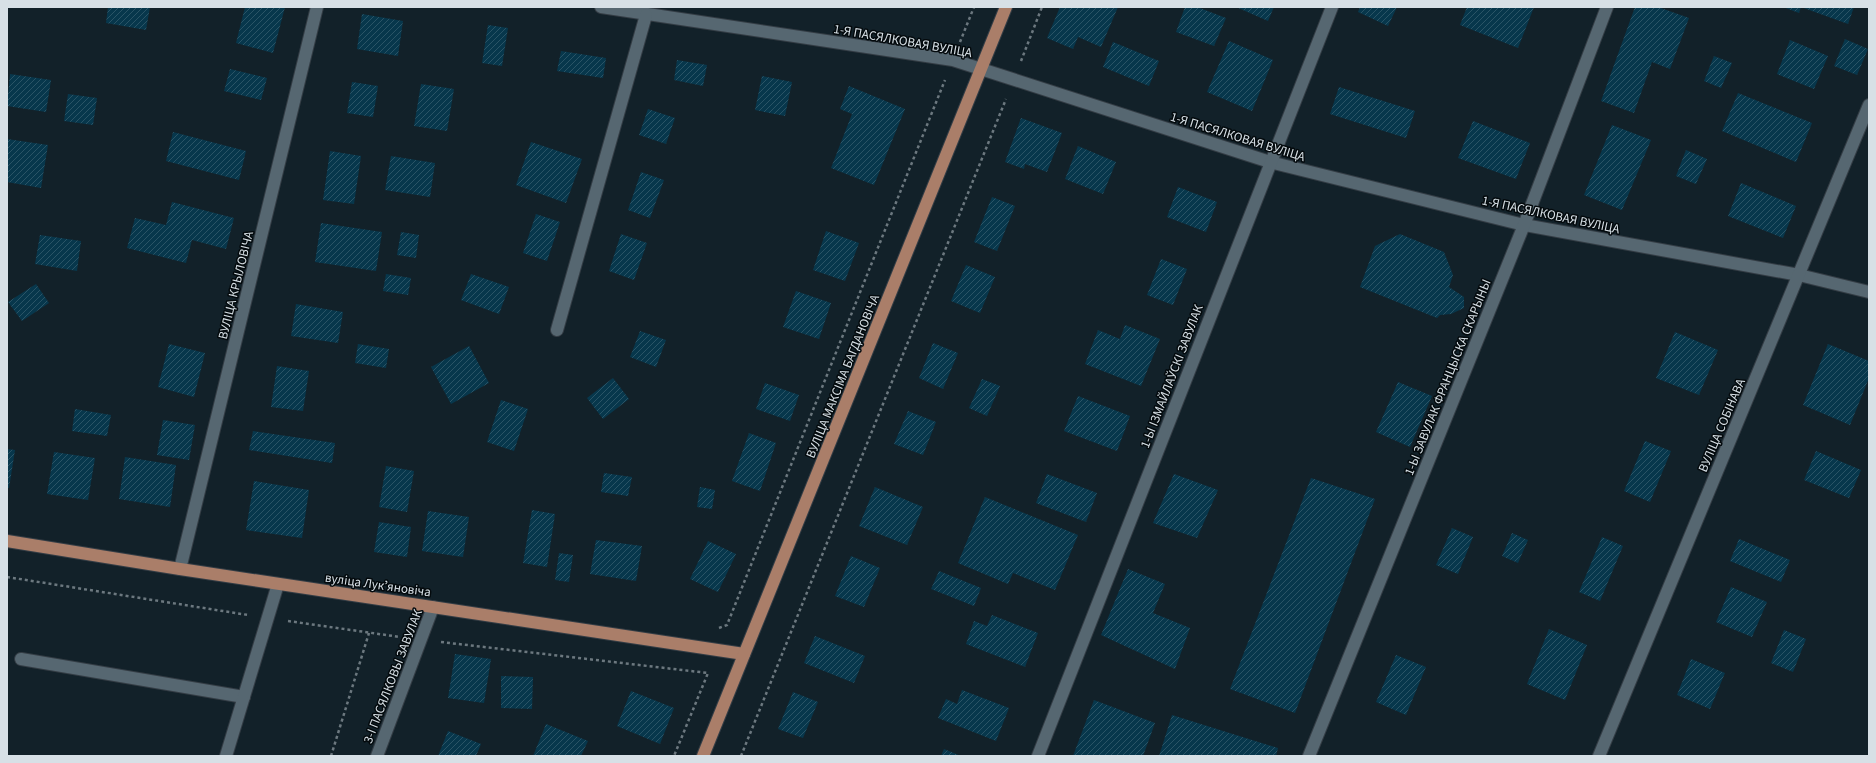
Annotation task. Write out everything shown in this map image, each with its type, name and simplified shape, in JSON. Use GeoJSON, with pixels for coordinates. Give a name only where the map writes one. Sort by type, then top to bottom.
{"type":"FeatureCollection","features":[{"type":"Feature","properties":{"kind":"main road","name":"ВУЛІЦА МАКСІМА БАГДАНОВІЧА"},"geometry":{"type":"LineString","coordinates":[[703,756],[983,69],[1006,7]]}},
{"type":"Feature","properties":{"kind":"main road","name":"вуліца Лукʼяновіча"},"geometry":{"type":"LineString","coordinates":[[7,541],[180,569],[744,654]]}},
{"type":"Feature","properties":{"kind":"street","name":"ВУЛІЦА КРЫЛОВІЧА"},"geometry":{"type":"LineString","coordinates":[[180,569],[317,7]]}},
{"type":"Feature","properties":{"kind":"street","name":"1-Я ПАСЯЛКОВАЯ ВУЛІЦА"},"geometry":{"type":"LineString","coordinates":[[601,7],[953,60],[1270,162],[1524,225],[1799,275],[1869,292]]}},
{"type":"Feature","properties":{"kind":"street","name":"1-Ы ІЗМАЙЛАЎСКІ ЗАВУЛАК"},"geometry":{"type":"LineString","coordinates":[[1038,756],[1332,7]]}},
{"type":"Feature","properties":{"kind":"street","name":"1-Ы ЗАВУЛАК ФРАНЦЫСКА СКАРЫНЫ"},"geometry":{"type":"LineString","coordinates":[[1309,756],[1524,225],[1607,7]]}},
{"type":"Feature","properties":{"kind":"street"},"geometry":{"type":"LineString","coordinates":[[557,330],[646,14]]}},
{"type":"Feature","properties":{"kind":"street","name":"ВУЛІЦА СОБІНАВА"},"geometry":{"type":"LineString","coordinates":[[1599,756],[1869,105]]}},
{"type":"Feature","properties":{"kind":"street"},"geometry":{"type":"LineString","coordinates":[[226,756],[278,584]]}},
{"type":"Feature","properties":{"kind":"street","name":"3-І ПАСЯЛКОВЫ ЗАВУЛАК"},"geometry":{"type":"LineString","coordinates":[[377,756],[433,607]]}},
{"type":"Feature","properties":{"kind":"street"},"geometry":{"type":"LineString","coordinates":[[21,659],[244,697]]}},
{"type":"Feature","properties":{"kind":"path"},"geometry":{"type":"LineString","coordinates":[[726,625],[974,7]]}},
{"type":"Feature","properties":{"kind":"path"},"geometry":{"type":"LineString","coordinates":[[741,756],[1042,7]]}},
{"type":"Feature","properties":{"kind":"path"},"geometry":{"type":"LineString","coordinates":[[7,577],[369,633],[708,674],[674,756]]}},
{"type":"Feature","properties":{"kind":"path"},"geometry":{"type":"LineString","coordinates":[[331,756],[369,633]]}},
{"type":"Feature","properties":{"kind":"building"},"geometry":{"type":"Polygon","coordinates":[[[108,7],[150,7],[146,30],[106,23],[108,7]]]}},
{"type":"Feature","properties":{"kind":"building"},"geometry":{"type":"Polygon","coordinates":[[[245,7],[285,7],[273,53],[236,43],[245,7]]]}},
{"type":"Feature","properties":{"kind":"building"},"geometry":{"type":"Polygon","coordinates":[[[1060,7],[1118,7],[1101,47],[1078,37],[1073,49],[1047,38],[1060,7]]]}},
{"type":"Feature","properties":{"kind":"building"},"geometry":{"type":"Polygon","coordinates":[[[1185,7],[1197,7],[1226,18],[1214,46],[1176,32],[1185,7]]]}},
{"type":"Feature","properties":{"kind":"building"},"geometry":{"type":"Polygon","coordinates":[[[1236,7],[1274,7],[1268,21],[1236,7]]]}},
{"type":"Feature","properties":{"kind":"building"},"geometry":{"type":"Polygon","coordinates":[[[1360,7],[1397,7],[1388,26],[1358,12],[1360,7]]]}},
{"type":"Feature","properties":{"kind":"building"},"geometry":{"type":"Polygon","coordinates":[[[1467,7],[1534,7],[1518,48],[1460,25],[1467,7]]]}},
{"type":"Feature","properties":{"kind":"building"},"geometry":{"type":"Polygon","coordinates":[[[1635,7],[1658,7],[1689,18],[1670,69],[1652,62],[1634,113],[1601,101],[1635,7]]]}},
{"type":"Feature","properties":{"kind":"building"},"geometry":{"type":"Polygon","coordinates":[[[1783,7],[1801,7],[1799,13],[1783,7]]]}},
{"type":"Feature","properties":{"kind":"building"},"geometry":{"type":"Polygon","coordinates":[[[1801,7],[1854,7],[1848,24],[1801,7]]]}},
{"type":"Feature","properties":{"kind":"building"},"geometry":{"type":"Polygon","coordinates":[[[362,14],[403,21],[398,56],[357,49],[362,14]]]}},
{"type":"Feature","properties":{"kind":"building"},"geometry":{"type":"Polygon","coordinates":[[[488,25],[508,28],[502,66],[482,63],[488,25]]]}},
{"type":"Feature","properties":{"kind":"building"},"geometry":{"type":"Polygon","coordinates":[[[1845,39],[1868,49],[1857,75],[1834,66],[1845,39]]]}},
{"type":"Feature","properties":{"kind":"building"},"geometry":{"type":"Polygon","coordinates":[[[1790,40],[1828,56],[1814,89],[1777,74],[1790,40]]]}},
{"type":"Feature","properties":{"kind":"building"},"geometry":{"type":"Polygon","coordinates":[[[1229,41],[1273,60],[1252,111],[1207,92],[1229,41]]]}},
{"type":"Feature","properties":{"kind":"building"},"geometry":{"type":"Polygon","coordinates":[[[1113,42],[1159,61],[1149,86],[1103,67],[1113,42]]]}},
{"type":"Feature","properties":{"kind":"building"},"geometry":{"type":"Polygon","coordinates":[[[561,51],[606,58],[603,78],[557,71],[561,51]]]}},
{"type":"Feature","properties":{"kind":"building"},"geometry":{"type":"Polygon","coordinates":[[[1714,56],[1732,63],[1721,88],[1704,81],[1714,56]]]}},
{"type":"Feature","properties":{"kind":"building"},"geometry":{"type":"Polygon","coordinates":[[[677,60],[707,65],[703,86],[674,80],[677,60]]]}},
{"type":"Feature","properties":{"kind":"building"},"geometry":{"type":"Polygon","coordinates":[[[230,69],[267,78],[261,100],[224,91],[230,69]]]}},
{"type":"Feature","properties":{"kind":"building"},"geometry":{"type":"Polygon","coordinates":[[[10,74],[51,80],[46,112],[7,106],[10,74]]]}},
{"type":"Feature","properties":{"kind":"building"},"geometry":{"type":"Polygon","coordinates":[[[762,76],[792,82],[785,116],[755,110],[762,76]]]}},
{"type":"Feature","properties":{"kind":"building"},"geometry":{"type":"Polygon","coordinates":[[[352,82],[378,86],[373,117],[347,113],[352,82]]]}},
{"type":"Feature","properties":{"kind":"building"},"geometry":{"type":"Polygon","coordinates":[[[421,84],[454,89],[447,131],[414,126],[421,84]]]}},
{"type":"Feature","properties":{"kind":"building"},"geometry":{"type":"Polygon","coordinates":[[[849,86],[905,109],[874,185],[831,168],[852,114],[840,109],[849,86]]]}},
{"type":"Feature","properties":{"kind":"building"},"geometry":{"type":"Polygon","coordinates":[[[1339,87],[1415,111],[1406,138],[1330,114],[1339,87]]]}},
{"type":"Feature","properties":{"kind":"building"},"geometry":{"type":"Polygon","coordinates":[[[1738,93],[1812,123],[1796,162],[1722,131],[1738,93]]]}},
{"type":"Feature","properties":{"kind":"building"},"geometry":{"type":"Polygon","coordinates":[[[68,94],[97,98],[93,125],[64,121],[68,94]]]}},
{"type":"Feature","properties":{"kind":"building"},"geometry":{"type":"Polygon","coordinates":[[[648,109],[675,118],[666,144],[639,135],[648,109]]]}},
{"type":"Feature","properties":{"kind":"building"},"geometry":{"type":"Polygon","coordinates":[[[1021,118],[1062,133],[1047,172],[1025,164],[1024,169],[1005,162],[1021,118]]]}},
{"type":"Feature","properties":{"kind":"building"},"geometry":{"type":"Polygon","coordinates":[[[1473,121],[1530,143],[1516,179],[1458,158],[1473,121]]]}},
{"type":"Feature","properties":{"kind":"building"},"geometry":{"type":"Polygon","coordinates":[[[1612,125],[1651,140],[1622,210],[1584,195],[1612,125]]]}},
{"type":"Feature","properties":{"kind":"building"},"geometry":{"type":"Polygon","coordinates":[[[173,132],[246,151],[239,180],[166,161],[173,132]]]}},
{"type":"Feature","properties":{"kind":"building"},"geometry":{"type":"Polygon","coordinates":[[[7,139],[48,145],[41,188],[7,182],[7,139]]]}},
{"type":"Feature","properties":{"kind":"building"},"geometry":{"type":"Polygon","coordinates":[[[531,142],[582,159],[566,203],[516,185],[531,142]]]}},
{"type":"Feature","properties":{"kind":"building"},"geometry":{"type":"Polygon","coordinates":[[[1078,146],[1116,162],[1103,194],[1065,179],[1078,146]]]}},
{"type":"Feature","properties":{"kind":"building"},"geometry":{"type":"Polygon","coordinates":[[[1686,150],[1707,159],[1696,184],[1676,176],[1686,150]]]}},
{"type":"Feature","properties":{"kind":"building"},"geometry":{"type":"Polygon","coordinates":[[[330,151],[361,156],[354,204],[323,200],[330,151]]]}},
{"type":"Feature","properties":{"kind":"building"},"geometry":{"type":"Polygon","coordinates":[[[391,156],[435,163],[430,197],[385,190],[391,156]]]}},
{"type":"Feature","properties":{"kind":"building"},"geometry":{"type":"Polygon","coordinates":[[[641,172],[664,180],[650,218],[628,210],[641,172]]]}},
{"type":"Feature","properties":{"kind":"building"},"geometry":{"type":"Polygon","coordinates":[[[1741,183],[1796,206],[1783,238],[1728,216],[1741,183]]]}},
{"type":"Feature","properties":{"kind":"building"},"geometry":{"type":"Polygon","coordinates":[[[1178,187],[1217,202],[1206,232],[1167,217],[1178,187]]]}},
{"type":"Feature","properties":{"kind":"building"},"geometry":{"type":"Polygon","coordinates":[[[992,197],[1015,206],[997,251],[974,242],[992,197]]]}},
{"type":"Feature","properties":{"kind":"building"},"geometry":{"type":"Polygon","coordinates":[[[172,202],[234,218],[226,249],[192,240],[186,263],[127,248],[135,218],[166,225],[172,202]]]}},
{"type":"Feature","properties":{"kind":"building"},"geometry":{"type":"Polygon","coordinates":[[[536,214],[560,222],[547,261],[523,253],[536,214]]]}},
{"type":"Feature","properties":{"kind":"building"},"geometry":{"type":"Polygon","coordinates":[[[321,223],[382,232],[376,271],[315,262],[321,223]]]}},
{"type":"Feature","properties":{"kind":"building"},"geometry":{"type":"Polygon","coordinates":[[[826,231],[859,243],[845,281],[813,270],[826,231]]]}},
{"type":"Feature","properties":{"kind":"building"},"geometry":{"type":"Polygon","coordinates":[[[401,232],[419,235],[416,258],[397,255],[401,232]]]}},
{"type":"Feature","properties":{"kind":"building"},"geometry":{"type":"Polygon","coordinates":[[[621,234],[647,243],[634,280],[609,271],[621,234]]]}},
{"type":"Feature","properties":{"kind":"building"},"geometry":{"type":"Polygon","coordinates":[[[1400,234],[1444,252],[1453,275],[1449,287],[1464,297],[1464,308],[1451,314],[1440,315],[1437,318],[1360,287],[1375,246],[1400,234]]]}},
{"type":"Feature","properties":{"kind":"building"},"geometry":{"type":"Polygon","coordinates":[[[40,235],[81,241],[77,271],[35,264],[40,235]]]}},
{"type":"Feature","properties":{"kind":"building"},"geometry":{"type":"Polygon","coordinates":[[[1161,259],[1187,269],[1173,305],[1147,295],[1161,259]]]}},
{"type":"Feature","properties":{"kind":"building"},"geometry":{"type":"Polygon","coordinates":[[[966,265],[995,277],[980,313],[951,301],[966,265]]]}},
{"type":"Feature","properties":{"kind":"building"},"geometry":{"type":"Polygon","coordinates":[[[386,274],[411,278],[408,295],[383,291],[386,274]]]}},
{"type":"Feature","properties":{"kind":"building"},"geometry":{"type":"Polygon","coordinates":[[[471,274],[509,287],[499,314],[461,300],[471,274]]]}},
{"type":"Feature","properties":{"kind":"building"},"geometry":{"type":"Polygon","coordinates":[[[36,284],[49,303],[22,321],[8,302],[36,284]]]}},
{"type":"Feature","properties":{"kind":"building"},"geometry":{"type":"Polygon","coordinates":[[[796,291],[831,303],[819,339],[783,327],[796,291]]]}},
{"type":"Feature","properties":{"kind":"building"},"geometry":{"type":"Polygon","coordinates":[[[296,304],[343,312],[338,343],[291,336],[296,304]]]}},
{"type":"Feature","properties":{"kind":"building"},"geometry":{"type":"Polygon","coordinates":[[[1125,325],[1160,339],[1141,386],[1085,364],[1098,330],[1120,339],[1125,325]]]}},
{"type":"Feature","properties":{"kind":"building"},"geometry":{"type":"Polygon","coordinates":[[[640,331],[666,340],[656,367],[630,357],[640,331]]]}},
{"type":"Feature","properties":{"kind":"building"},"geometry":{"type":"Polygon","coordinates":[[[1675,332],[1718,350],[1699,395],[1656,378],[1675,332]]]}},
{"type":"Feature","properties":{"kind":"building"},"geometry":{"type":"Polygon","coordinates":[[[933,343],[958,353],[943,389],[919,378],[933,343]]]}},
{"type":"Feature","properties":{"kind":"building"},"geometry":{"type":"Polygon","coordinates":[[[169,344],[205,353],[194,397],[158,387],[169,344]]]}},
{"type":"Feature","properties":{"kind":"building"},"geometry":{"type":"Polygon","coordinates":[[[358,344],[389,349],[386,368],[355,363],[358,344]]]}},
{"type":"Feature","properties":{"kind":"building"},"geometry":{"type":"Polygon","coordinates":[[[1828,344],[1869,361],[1869,378],[1850,425],[1803,405],[1828,344]]]}},
{"type":"Feature","properties":{"kind":"building"},"geometry":{"type":"Polygon","coordinates":[[[469,346],[489,383],[451,404],[431,367],[469,346]]]}},
{"type":"Feature","properties":{"kind":"building"},"geometry":{"type":"Polygon","coordinates":[[[277,366],[309,371],[303,411],[271,407],[277,366]]]}},
{"type":"Feature","properties":{"kind":"building"},"geometry":{"type":"Polygon","coordinates":[[[613,378],[629,399],[603,419],[587,398],[613,378]]]}},
{"type":"Feature","properties":{"kind":"building"},"geometry":{"type":"Polygon","coordinates":[[[982,379],[1000,386],[987,416],[969,408],[982,379]]]}},
{"type":"Feature","properties":{"kind":"building"},"geometry":{"type":"Polygon","coordinates":[[[1398,382],[1432,396],[1410,447],[1376,432],[1398,382]]]}},
{"type":"Feature","properties":{"kind":"building"},"geometry":{"type":"Polygon","coordinates":[[[765,383],[799,395],[790,421],[756,409],[765,383]]]}},
{"type":"Feature","properties":{"kind":"building"},"geometry":{"type":"Polygon","coordinates":[[[1078,396],[1130,416],[1117,451],[1064,431],[1078,396]]]}},
{"type":"Feature","properties":{"kind":"building"},"geometry":{"type":"Polygon","coordinates":[[[501,400],[528,409],[514,451],[487,442],[501,400]]]}},
{"type":"Feature","properties":{"kind":"building"},"geometry":{"type":"Polygon","coordinates":[[[75,409],[111,415],[107,436],[72,431],[75,409]]]}},
{"type":"Feature","properties":{"kind":"building"},"geometry":{"type":"Polygon","coordinates":[[[908,411],[936,422],[923,455],[894,444],[908,411]]]}},
{"type":"Feature","properties":{"kind":"building"},"geometry":{"type":"Polygon","coordinates":[[[163,420],[195,425],[189,460],[157,455],[163,420]]]}},
{"type":"Feature","properties":{"kind":"building"},"geometry":{"type":"Polygon","coordinates":[[[253,431],[335,443],[332,463],[249,450],[253,431]]]}},
{"type":"Feature","properties":{"kind":"building"},"geometry":{"type":"Polygon","coordinates":[[[749,433],[776,443],[760,491],[732,481],[749,433]]]}},
{"type":"Feature","properties":{"kind":"building"},"geometry":{"type":"Polygon","coordinates":[[[1645,441],[1671,451],[1650,502],[1624,491],[1645,441]]]}},
{"type":"Feature","properties":{"kind":"building"},"geometry":{"type":"Polygon","coordinates":[[[7,449],[15,450],[9,488],[7,488],[7,449]]]}},
{"type":"Feature","properties":{"kind":"building"},"geometry":{"type":"Polygon","coordinates":[[[1816,451],[1861,470],[1849,498],[1804,480],[1816,451]]]}},
{"type":"Feature","properties":{"kind":"building"},"geometry":{"type":"Polygon","coordinates":[[[54,452],[95,458],[88,500],[47,494],[54,452]]]}},
{"type":"Feature","properties":{"kind":"building"},"geometry":{"type":"Polygon","coordinates":[[[125,457],[176,465],[170,507],[119,499],[125,457]]]}},
{"type":"Feature","properties":{"kind":"building"},"geometry":{"type":"Polygon","coordinates":[[[386,466],[414,471],[407,512],[379,507],[386,466]]]}},
{"type":"Feature","properties":{"kind":"building"},"geometry":{"type":"Polygon","coordinates":[[[604,473],[632,477],[628,496],[601,492],[604,473]]]}},
{"type":"Feature","properties":{"kind":"building"},"geometry":{"type":"Polygon","coordinates":[[[1047,474],[1097,493],[1086,522],[1036,503],[1047,474]]]}},
{"type":"Feature","properties":{"kind":"building"},"geometry":{"type":"Polygon","coordinates":[[[1174,474],[1218,490],[1197,538],[1153,523],[1174,474]]]}},
{"type":"Feature","properties":{"kind":"building"},"geometry":{"type":"Polygon","coordinates":[[[1311,478],[1375,499],[1295,713],[1230,689],[1311,478]]]}},
{"type":"Feature","properties":{"kind":"building"},"geometry":{"type":"Polygon","coordinates":[[[254,481],[309,490],[302,538],[246,530],[254,481]]]}},
{"type":"Feature","properties":{"kind":"building"},"geometry":{"type":"Polygon","coordinates":[[[700,487],[715,490],[712,509],[697,507],[700,487]]]}},
{"type":"Feature","properties":{"kind":"building"},"geometry":{"type":"Polygon","coordinates":[[[875,487],[923,507],[907,545],[859,526],[875,487]]]}},
{"type":"Feature","properties":{"kind":"building"},"geometry":{"type":"Polygon","coordinates":[[[985,497],[1078,535],[1055,590],[1013,573],[1008,584],[958,563],[985,497]]]}},
{"type":"Feature","properties":{"kind":"building"},"geometry":{"type":"Polygon","coordinates":[[[532,510],[555,514],[547,567],[523,563],[532,510]]]}},
{"type":"Feature","properties":{"kind":"building"},"geometry":{"type":"Polygon","coordinates":[[[428,511],[469,517],[463,557],[422,551],[428,511]]]}},
{"type":"Feature","properties":{"kind":"building"},"geometry":{"type":"Polygon","coordinates":[[[379,522],[411,527],[407,557],[374,552],[379,522]]]}},
{"type":"Feature","properties":{"kind":"building"},"geometry":{"type":"Polygon","coordinates":[[[1452,528],[1473,537],[1458,574],[1436,565],[1452,528]]]}},
{"type":"Feature","properties":{"kind":"building"},"geometry":{"type":"Polygon","coordinates":[[[1512,533],[1528,540],[1518,563],[1502,556],[1512,533]]]}},
{"type":"Feature","properties":{"kind":"building"},"geometry":{"type":"Polygon","coordinates":[[[1602,537],[1623,546],[1600,601],[1579,592],[1602,537]]]}},
{"type":"Feature","properties":{"kind":"building"},"geometry":{"type":"Polygon","coordinates":[[[1739,539],[1790,560],[1781,582],[1730,561],[1739,539]]]}},
{"type":"Feature","properties":{"kind":"building"},"geometry":{"type":"Polygon","coordinates":[[[596,540],[642,546],[636,581],[590,574],[596,540]]]}},
{"type":"Feature","properties":{"kind":"building"},"geometry":{"type":"Polygon","coordinates":[[[708,541],[736,554],[718,592],[690,579],[708,541]]]}},
{"type":"Feature","properties":{"kind":"building"},"geometry":{"type":"Polygon","coordinates":[[[559,553],[573,555],[569,582],[555,580],[559,553]]]}},
{"type":"Feature","properties":{"kind":"building"},"geometry":{"type":"Polygon","coordinates":[[[851,556],[880,568],[864,607],[835,596],[851,556]]]}},
{"type":"Feature","properties":{"kind":"building"},"geometry":{"type":"Polygon","coordinates":[[[1128,569],[1165,584],[1153,613],[1190,628],[1175,669],[1101,635],[1128,569]]]}},
{"type":"Feature","properties":{"kind":"building"},"geometry":{"type":"Polygon","coordinates":[[[939,571],[981,588],[974,606],[931,589],[939,571]]]}},
{"type":"Feature","properties":{"kind":"building"},"geometry":{"type":"Polygon","coordinates":[[[1731,587],[1767,602],[1752,637],[1716,622],[1731,587]]]}},
{"type":"Feature","properties":{"kind":"building"},"geometry":{"type":"Polygon","coordinates":[[[992,615],[1038,633],[1025,667],[966,644],[974,621],[987,626],[992,615]]]}},
{"type":"Feature","properties":{"kind":"building"},"geometry":{"type":"Polygon","coordinates":[[[1549,629],[1587,645],[1565,700],[1527,684],[1549,629]]]}},
{"type":"Feature","properties":{"kind":"building"},"geometry":{"type":"Polygon","coordinates":[[[1784,630],[1806,639],[1793,672],[1771,663],[1784,630]]]}},
{"type":"Feature","properties":{"kind":"building"},"geometry":{"type":"Polygon","coordinates":[[[815,636],[865,656],[854,683],[804,663],[815,636]]]}},
{"type":"Feature","properties":{"kind":"building"},"geometry":{"type":"Polygon","coordinates":[[[455,654],[491,659],[484,703],[448,698],[455,654]]]}},
{"type":"Feature","properties":{"kind":"building"},"geometry":{"type":"Polygon","coordinates":[[[1396,655],[1426,667],[1406,715],[1376,702],[1396,655]]]}},
{"type":"Feature","properties":{"kind":"building"},"geometry":{"type":"Polygon","coordinates":[[[1691,659],[1725,673],[1710,709],[1677,695],[1691,659]]]}},
{"type":"Feature","properties":{"kind":"building"},"geometry":{"type":"Polygon","coordinates":[[[501,676],[533,677],[532,709],[501,708],[501,676]]]}},
{"type":"Feature","properties":{"kind":"building"},"geometry":{"type":"Polygon","coordinates":[[[962,690],[1009,708],[996,741],[938,718],[946,699],[957,704],[962,690]]]}},
{"type":"Feature","properties":{"kind":"building"},"geometry":{"type":"Polygon","coordinates":[[[631,691],[674,708],[660,744],[617,726],[631,691]]]}},
{"type":"Feature","properties":{"kind":"building"},"geometry":{"type":"Polygon","coordinates":[[[793,692],[818,702],[803,738],[778,729],[793,692]]]}},
{"type":"Feature","properties":{"kind":"building"},"geometry":{"type":"Polygon","coordinates":[[[1094,700],[1155,723],[1143,756],[1073,756],[1094,700]]]}},
{"type":"Feature","properties":{"kind":"building"},"geometry":{"type":"Polygon","coordinates":[[[1172,715],[1278,748],[1276,756],[1159,756],[1172,715]]]}},
{"type":"Feature","properties":{"kind":"building"},"geometry":{"type":"Polygon","coordinates":[[[546,724],[588,741],[581,756],[533,756],[546,724]]]}},
{"type":"Feature","properties":{"kind":"building"},"geometry":{"type":"Polygon","coordinates":[[[448,731],[481,744],[476,756],[438,756],[448,731]]]}},
{"type":"Feature","properties":{"kind":"building"},"geometry":{"type":"Polygon","coordinates":[[[944,749],[961,756],[941,756],[944,749]]]}}]}
